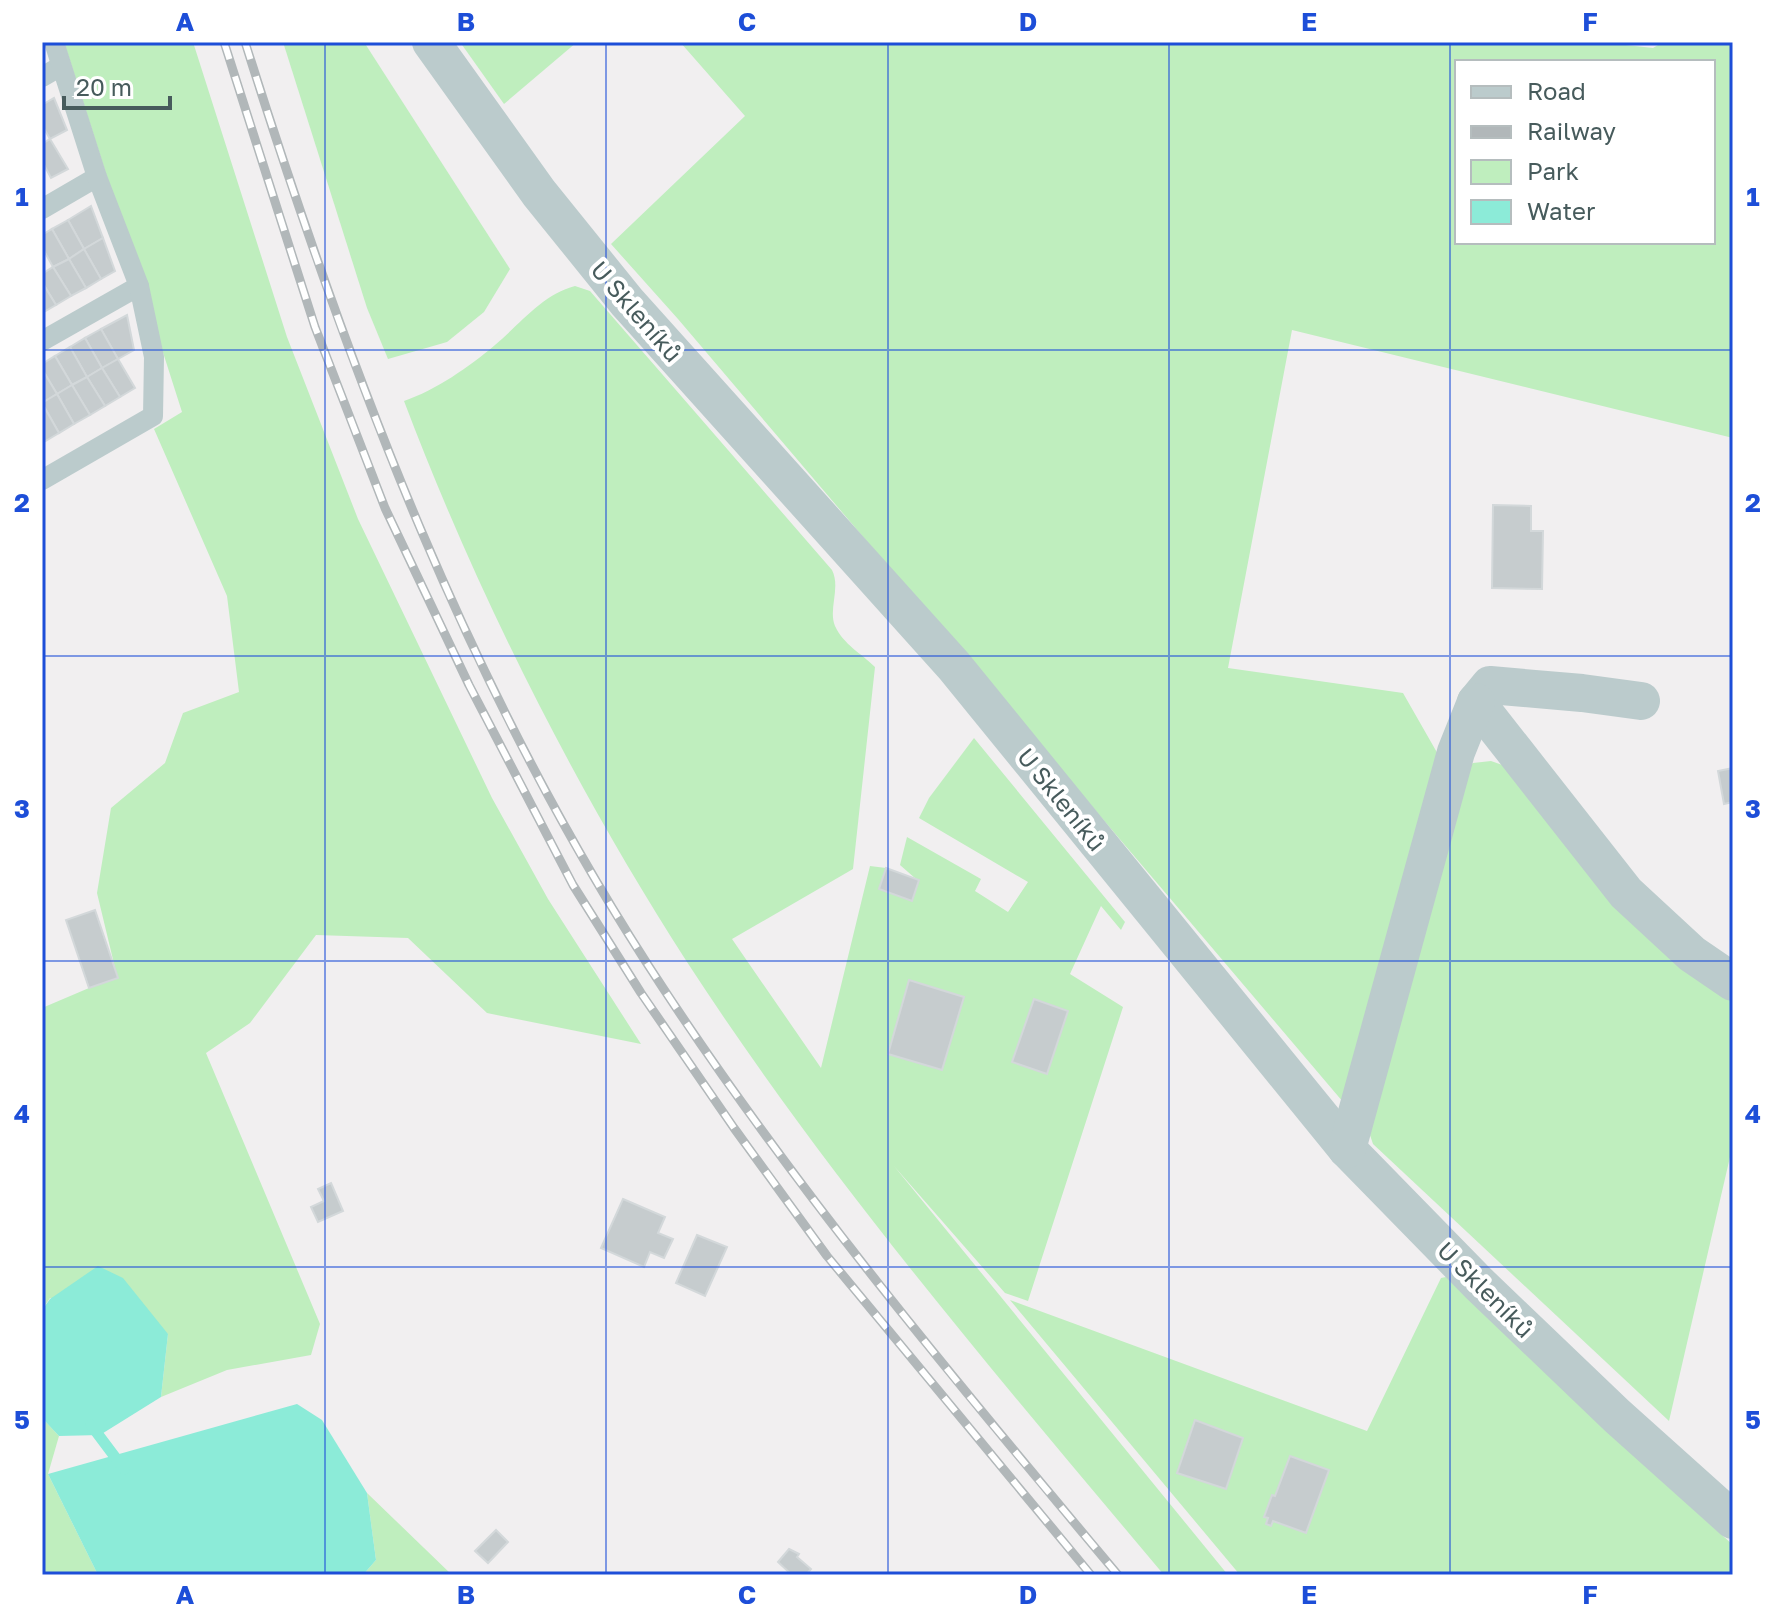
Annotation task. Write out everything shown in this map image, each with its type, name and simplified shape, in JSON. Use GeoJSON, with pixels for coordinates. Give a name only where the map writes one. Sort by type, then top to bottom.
{"type":"FeatureCollection","features":[{"type":"Feature","properties":{"kind":"street","name":"U Skleníků"},"geometry":{"type":"LineString","coordinates":[[431,42],[539,193],[627,302],[954,666],[1347,1149],[1479,1284],[1617,1416],[1733,1520]]}},
{"type":"Feature","properties":{"kind":"street"},"geometry":{"type":"LineString","coordinates":[[1347,1149],[1456,752],[1476,702],[1490,685],[1641,701]]}},
{"type":"Feature","properties":{"kind":"street"},"geometry":{"type":"LineString","coordinates":[[1476,702],[1626,893],[1692,954],[1733,982]]}},
{"type":"Feature","properties":{"kind":"lane"},"geometry":{"type":"LineString","coordinates":[[42,480],[153,416],[154,357],[139,286],[97,177],[54,42]]}},
{"type":"Feature","properties":{"kind":"lane"},"geometry":{"type":"LineString","coordinates":[[42,77],[61,66]]}},
{"type":"Feature","properties":{"kind":"lane"},"geometry":{"type":"LineString","coordinates":[[42,209],[97,177]]}},
{"type":"Feature","properties":{"kind":"lane"},"geometry":{"type":"LineString","coordinates":[[42,341],[139,286]]}},
{"type":"Feature","properties":{"kind":"green space"},"geometry":{"type":"Polygon","coordinates":[[[64,42],[193,42],[287,337],[358,519],[492,798],[548,899],[641,1044],[487,1013],[408,938],[316,935],[250,1023],[206,1053],[320,1324],[311,1355],[227,1370],[161,1397],[168,1334],[50,1298],[42,1310],[42,1008],[89,988],[116,972],[97,893],[111,808],[165,763],[183,713],[239,692],[227,596],[154,429],[182,412],[64,42]]]}},
{"type":"Feature","properties":{"kind":"green space"},"geometry":{"type":"Polygon","coordinates":[[[283,42],[364,42],[510,269],[484,312],[447,342],[388,359],[367,308],[283,42]]]}},
{"type":"Feature","properties":{"kind":"green space"},"geometry":{"type":"Polygon","coordinates":[[[460,42],[577,42],[504,104],[460,42]]]}},
{"type":"Feature","properties":{"kind":"green space"},"geometry":{"type":"Polygon","coordinates":[[[680,42],[1599,42],[1653,48],[1663,42],[1733,42],[1733,438],[1292,330],[1228,668],[1403,693],[1439,756],[1349,1109],[611,244],[745,116],[680,42]]]}},
{"type":"Feature","properties":{"kind":"green space"},"geometry":{"type":"Polygon","coordinates":[[[575,286],[590,291],[832,570],[835,626],[848,644],[875,667],[853,869],[732,939],[821,1068],[870,866],[886,868],[916,879],[900,865],[907,837],[981,879],[975,891],[1008,912],[1028,882],[919,818],[929,798],[974,738],[1125,922],[1121,930],[1101,906],[1070,974],[1123,1007],[1028,1301],[1005,1293],[894,1166],[1228,1575],[1164,1575],[856,1199],[741,1042],[687,962],[606,828],[531,689],[463,546],[404,401],[428,391],[463,369],[542,303],[575,286]]]}},
{"type":"Feature","properties":{"kind":"green space"},"geometry":{"type":"Polygon","coordinates":[[[1491,761],[1511,768],[1733,994],[1733,1144],[1669,1421],[1373,1144],[1370,1135],[1459,773],[1473,763],[1491,761]]]}},
{"type":"Feature","properties":{"kind":"green space"},"geometry":{"type":"Polygon","coordinates":[[[1446,1277],[1592,1417],[1733,1545],[1733,1575],[1240,1575],[1010,1300],[1367,1431],[1441,1278],[1446,1277]]]}},
{"type":"Feature","properties":{"kind":"green space"},"geometry":{"type":"Polygon","coordinates":[[[42,1418],[59,1436],[48,1474],[98,1575],[42,1575],[42,1418]]]}},
{"type":"Feature","properties":{"kind":"green space"},"geometry":{"type":"Polygon","coordinates":[[[367,1493],[452,1575],[363,1575],[376,1560],[367,1493]]]}},
{"type":"Feature","properties":{"kind":"water"},"geometry":{"type":"Polygon","coordinates":[[[98,1266],[123,1278],[168,1334],[161,1397],[100,1435],[59,1436],[42,1418],[42,1310],[50,1299],[98,1266]]]}},
{"type":"Feature","properties":{"kind":"water"},"geometry":{"type":"Polygon","coordinates":[[[297,1404],[322,1420],[367,1493],[376,1560],[363,1575],[98,1575],[48,1474],[297,1404]]]}},
{"type":"Feature","properties":{"kind":"building"},"geometry":{"type":"Polygon","coordinates":[[[54,98],[67,130],[50,139],[42,125],[42,105],[54,98]]]}},
{"type":"Feature","properties":{"kind":"building"},"geometry":{"type":"Polygon","coordinates":[[[50,139],[68,169],[51,178],[42,161],[42,144],[50,139]]]}},
{"type":"Feature","properties":{"kind":"building"},"geometry":{"type":"Polygon","coordinates":[[[91,206],[103,238],[84,249],[68,220],[91,206]]]}},
{"type":"Feature","properties":{"kind":"building"},"geometry":{"type":"Polygon","coordinates":[[[68,220],[84,249],[69,259],[52,229],[68,220]]]}},
{"type":"Feature","properties":{"kind":"building"},"geometry":{"type":"Polygon","coordinates":[[[52,229],[69,259],[53,267],[42,247],[42,235],[52,229]]]}},
{"type":"Feature","properties":{"kind":"building"},"geometry":{"type":"Polygon","coordinates":[[[103,238],[115,271],[101,279],[84,249],[103,238]]]}},
{"type":"Feature","properties":{"kind":"building"},"geometry":{"type":"Polygon","coordinates":[[[84,249],[101,279],[86,288],[69,259],[84,249]]]}},
{"type":"Feature","properties":{"kind":"building"},"geometry":{"type":"Polygon","coordinates":[[[69,259],[86,288],[71,296],[53,267],[69,259]]]}},
{"type":"Feature","properties":{"kind":"building"},"geometry":{"type":"Polygon","coordinates":[[[53,267],[71,296],[56,305],[42,282],[42,274],[53,267]]]}},
{"type":"Feature","properties":{"kind":"building"},"geometry":{"type":"Polygon","coordinates":[[[42,282],[56,305],[42,313],[42,282]]]}},
{"type":"Feature","properties":{"kind":"building"},"geometry":{"type":"Polygon","coordinates":[[[127,315],[134,350],[118,359],[101,329],[127,315]]]}},
{"type":"Feature","properties":{"kind":"building"},"geometry":{"type":"Polygon","coordinates":[[[101,329],[118,359],[102,368],[85,338],[101,329]]]}},
{"type":"Feature","properties":{"kind":"building"},"geometry":{"type":"Polygon","coordinates":[[[85,338],[102,368],[87,377],[70,347],[85,338]]]}},
{"type":"Feature","properties":{"kind":"building"},"geometry":{"type":"Polygon","coordinates":[[[70,347],[87,377],[72,385],[55,356],[70,347]]]}},
{"type":"Feature","properties":{"kind":"building"},"geometry":{"type":"Polygon","coordinates":[[[55,356],[72,385],[57,394],[42,369],[42,364],[55,356]]]}},
{"type":"Feature","properties":{"kind":"building"},"geometry":{"type":"Polygon","coordinates":[[[118,359],[135,388],[120,397],[102,368],[118,359]]]}},
{"type":"Feature","properties":{"kind":"building"},"geometry":{"type":"Polygon","coordinates":[[[102,368],[120,397],[105,406],[87,377],[102,368]]]}},
{"type":"Feature","properties":{"kind":"building"},"geometry":{"type":"Polygon","coordinates":[[[42,369],[57,394],[42,403],[42,369]]]}},
{"type":"Feature","properties":{"kind":"building"},"geometry":{"type":"Polygon","coordinates":[[[87,377],[105,406],[90,415],[72,385],[87,377]]]}},
{"type":"Feature","properties":{"kind":"building"},"geometry":{"type":"Polygon","coordinates":[[[72,385],[90,415],[74,424],[57,394],[72,385]]]}},
{"type":"Feature","properties":{"kind":"building"},"geometry":{"type":"Polygon","coordinates":[[[57,394],[74,424],[59,433],[42,403],[57,394]]]}},
{"type":"Feature","properties":{"kind":"building"},"geometry":{"type":"Polygon","coordinates":[[[42,403],[59,433],[44,442],[42,439],[42,403]]]}},
{"type":"Feature","properties":{"kind":"building"},"geometry":{"type":"Polygon","coordinates":[[[1493,505],[1531,506],[1531,531],[1543,531],[1542,589],[1492,588],[1493,505]]]}},
{"type":"Feature","properties":{"kind":"building"},"geometry":{"type":"Polygon","coordinates":[[[1733,768],[1733,802],[1724,804],[1718,771],[1733,768]]]}},
{"type":"Feature","properties":{"kind":"building"},"geometry":{"type":"Polygon","coordinates":[[[886,868],[919,880],[912,901],[879,889],[886,868]]]}},
{"type":"Feature","properties":{"kind":"building"},"geometry":{"type":"Polygon","coordinates":[[[95,910],[118,978],[89,988],[66,920],[95,910]]]}},
{"type":"Feature","properties":{"kind":"building"},"geometry":{"type":"Polygon","coordinates":[[[909,980],[964,997],[942,1070],[888,1054],[909,980]]]}},
{"type":"Feature","properties":{"kind":"building"},"geometry":{"type":"Polygon","coordinates":[[[1034,999],[1068,1011],[1047,1074],[1012,1062],[1034,999]]]}},
{"type":"Feature","properties":{"kind":"building"},"geometry":{"type":"Polygon","coordinates":[[[331,1183],[343,1211],[318,1222],[311,1207],[324,1201],[318,1189],[331,1183]]]}},
{"type":"Feature","properties":{"kind":"building"},"geometry":{"type":"Polygon","coordinates":[[[623,1199],[665,1217],[658,1233],[673,1239],[664,1258],[650,1252],[644,1267],[601,1248],[623,1199]]]}},
{"type":"Feature","properties":{"kind":"building"},"geometry":{"type":"Polygon","coordinates":[[[697,1235],[727,1247],[705,1296],[676,1283],[697,1235]]]}},
{"type":"Feature","properties":{"kind":"building"},"geometry":{"type":"Polygon","coordinates":[[[1195,1420],[1243,1438],[1226,1489],[1177,1473],[1195,1420]]]}},
{"type":"Feature","properties":{"kind":"building"},"geometry":{"type":"Polygon","coordinates":[[[1290,1456],[1329,1470],[1306,1533],[1273,1521],[1271,1526],[1266,1524],[1268,1518],[1264,1517],[1290,1456]]]}},
{"type":"Feature","properties":{"kind":"building"},"geometry":{"type":"Polygon","coordinates":[[[496,1530],[508,1542],[488,1563],[475,1551],[496,1530]]]}},
{"type":"Feature","properties":{"kind":"building"},"geometry":{"type":"Polygon","coordinates":[[[789,1549],[799,1554],[797,1557],[811,1569],[806,1575],[792,1575],[778,1562],[789,1549]]]}},
{"type":"Feature","properties":{"kind":"waterway"},"geometry":{"type":"LineString","coordinates":[[91,1425],[124,1469]]}},
{"type":"Feature","properties":{"kind":"railway"},"geometry":{"type":"LineString","coordinates":[[224,42],[315,327],[385,508],[469,685],[573,885],[641,993],[827,1256],[1091,1575]]}},
{"type":"Feature","properties":{"kind":"railway"},"geometry":{"type":"LineString","coordinates":[[245,42],[327,288],[421,530],[531,764],[594,878],[715,1065],[825,1215],[940,1361],[1118,1575]]}}]}
